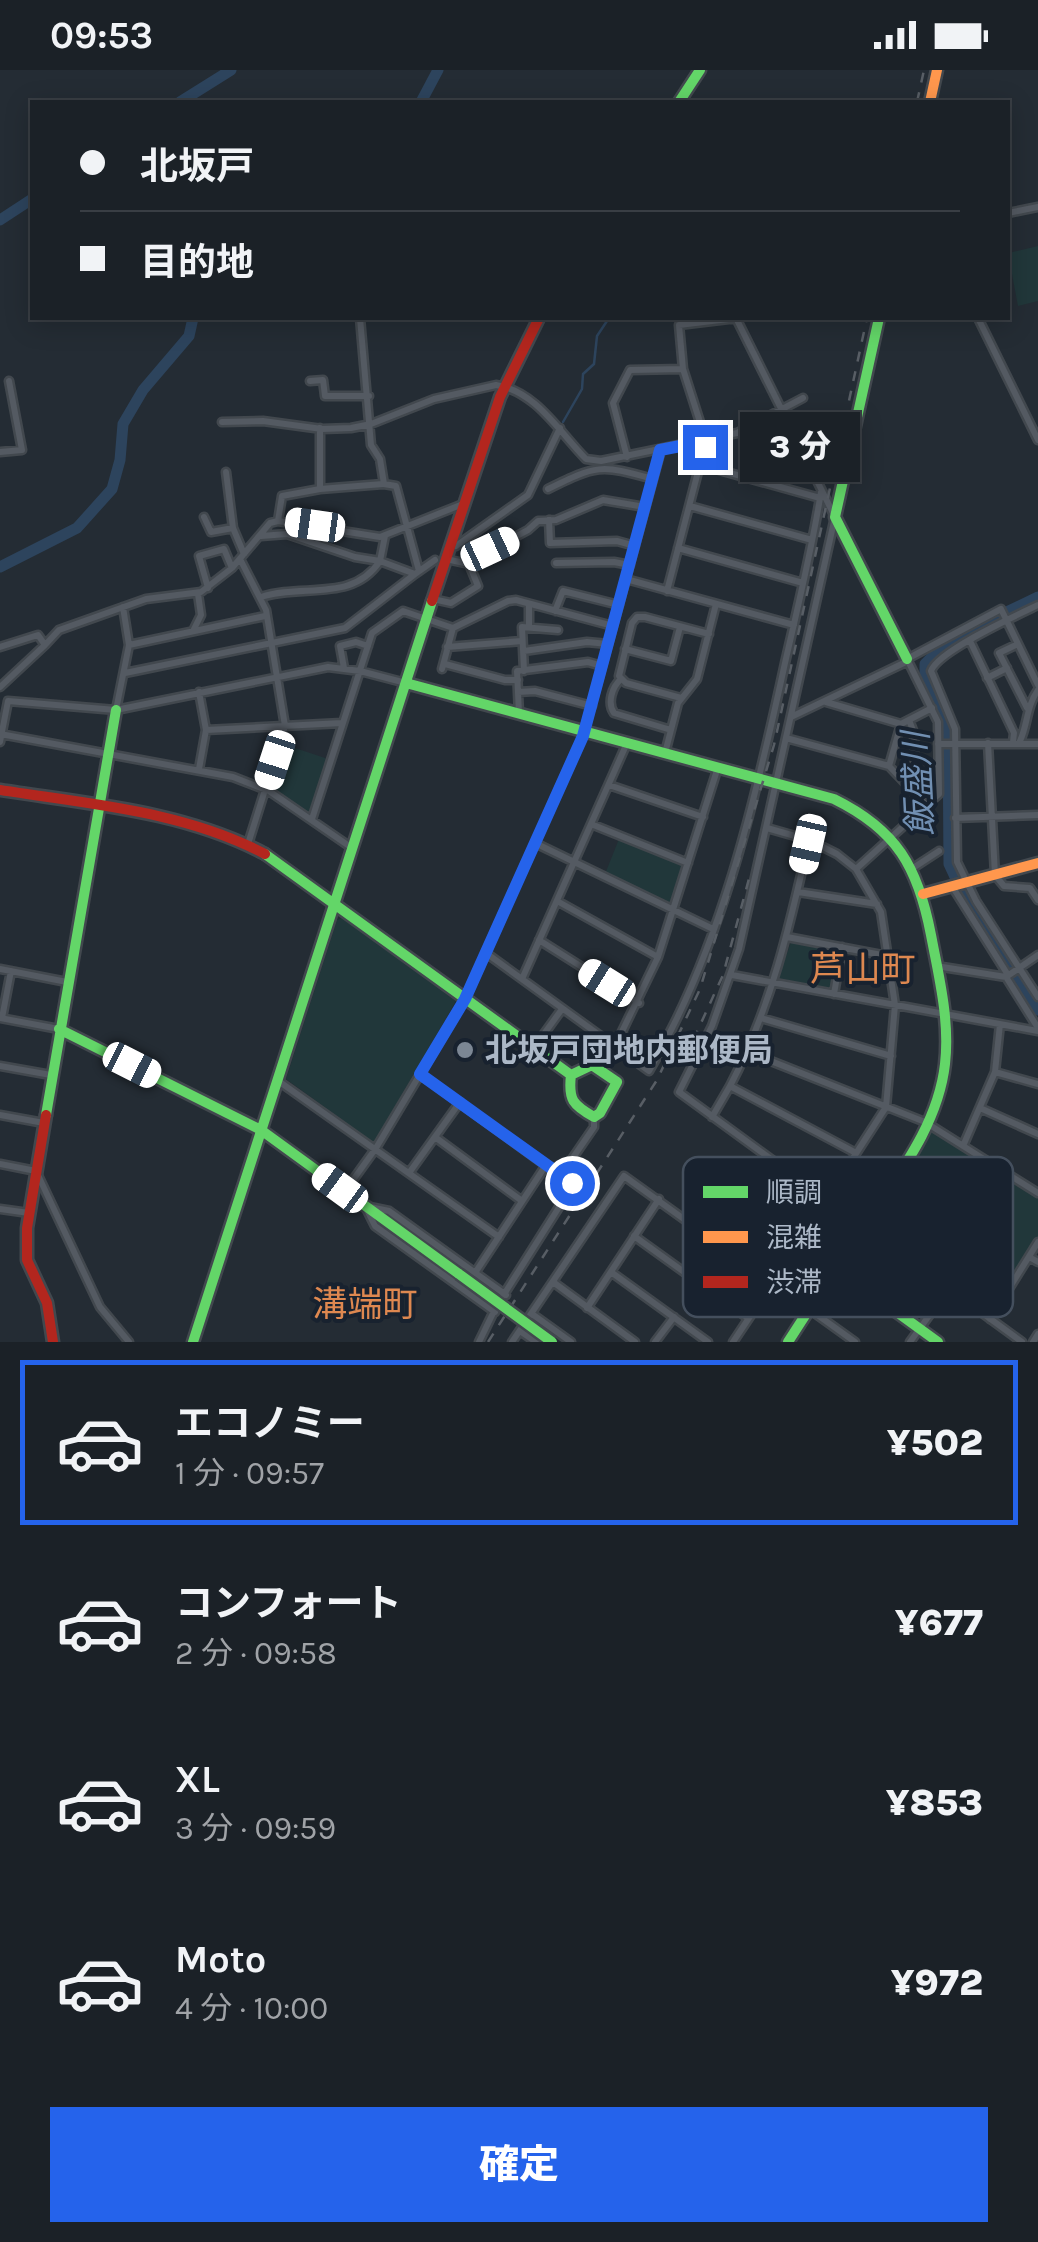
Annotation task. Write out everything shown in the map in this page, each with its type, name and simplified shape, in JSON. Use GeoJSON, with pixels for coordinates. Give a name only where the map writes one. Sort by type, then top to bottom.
{"type":"FeatureCollection","features":[{"type":"Feature","properties":{"kind":"street"},"geometry":{"type":"LineString","coordinates":[[680,100],[700,70]]}},
{"type":"Feature","properties":{"kind":"street"},"geometry":{"type":"LineString","coordinates":[[930,100],[938,70]]}},
{"type":"Feature","properties":{"kind":"street"},"geometry":{"type":"LineString","coordinates":[[1010,213],[1038,206]]}},
{"type":"Feature","properties":{"kind":"street"},"geometry":{"type":"LineString","coordinates":[[360,320],[371,445],[380,458],[384,484]]}},
{"type":"Feature","properties":{"kind":"street"},"geometry":{"type":"LineString","coordinates":[[193,1342],[433,599],[440,560],[505,386],[538,320]]}},
{"type":"Feature","properties":{"kind":"street"},"geometry":{"type":"LineString","coordinates":[[667,591],[706,441],[683,369],[679,325],[720,320]]}},
{"type":"Feature","properties":{"kind":"street"},"geometry":{"type":"LineString","coordinates":[[737,320],[820,494],[835,516],[938,722],[938,794],[856,869]]}},
{"type":"Feature","properties":{"kind":"street"},"geometry":{"type":"LineString","coordinates":[[766,1157],[679,1090],[712,1026],[732,975],[879,320]]}},
{"type":"Feature","properties":{"kind":"street"},"geometry":{"type":"LineString","coordinates":[[979,320],[1038,440]]}},
{"type":"Feature","properties":{"kind":"street"},"geometry":{"type":"LineString","coordinates":[[627,457],[613,403],[630,370],[683,369]]}},
{"type":"Feature","properties":{"kind":"street"},"geometry":{"type":"LineString","coordinates":[[310,380],[323,380],[326,396],[368,396]]}},
{"type":"Feature","properties":{"kind":"street"},"geometry":{"type":"LineString","coordinates":[[0,452],[22,450],[10,381]]}},
{"type":"Feature","properties":{"kind":"street"},"geometry":{"type":"LineString","coordinates":[[222,422],[320,428],[371,424],[434,399],[488,386],[505,386],[542,410],[589,460],[627,457],[737,433],[803,398]]}},
{"type":"Feature","properties":{"kind":"street"},"geometry":{"type":"LineString","coordinates":[[320,428],[320,488]]}},
{"type":"Feature","properties":{"kind":"street"},"geometry":{"type":"LineString","coordinates":[[456,546],[528,495],[560,428]]}},
{"type":"Feature","properties":{"kind":"street"},"geometry":{"type":"LineString","coordinates":[[345,1191],[376,1148],[465,999],[584,732],[660,450]]}},
{"type":"Feature","properties":{"kind":"street"},"geometry":{"type":"LineString","coordinates":[[701,465],[820,494]]}},
{"type":"Feature","properties":{"kind":"street"},"geometry":{"type":"LineString","coordinates":[[548,489],[589,469],[602,467],[653,479]]}},
{"type":"Feature","properties":{"kind":"street"},"geometry":{"type":"LineString","coordinates":[[226,472],[233,528],[261,597],[285,726],[248,844]]}},
{"type":"Feature","properties":{"kind":"street"},"geometry":{"type":"LineString","coordinates":[[278,520],[282,496],[320,488],[396,486],[417,573]]}},
{"type":"Feature","properties":{"kind":"street"},"geometry":{"type":"LineString","coordinates":[[486,953],[649,1072],[693,988],[758,778],[820,494]]}},
{"type":"Feature","properties":{"kind":"street"},"geometry":{"type":"LineString","coordinates":[[125,673],[345,628],[440,560],[466,562],[538,521],[603,500],[645,507]]}},
{"type":"Feature","properties":{"kind":"street"},"geometry":{"type":"LineString","coordinates":[[0,687],[59,630],[160,596],[198,594],[208,588],[278,520],[385,536],[463,504]]}},
{"type":"Feature","properties":{"kind":"street"},"geometry":{"type":"LineString","coordinates":[[690,506],[812,540]]}},
{"type":"Feature","properties":{"kind":"street"},"geometry":{"type":"LineString","coordinates":[[204,517],[210,532],[233,528]]}},
{"type":"Feature","properties":{"kind":"street"},"geometry":{"type":"LineString","coordinates":[[550,520],[550,542],[617,542],[635,546]]}},
{"type":"Feature","properties":{"kind":"street"},"geometry":{"type":"LineString","coordinates":[[259,536],[288,534],[417,573]]}},
{"type":"Feature","properties":{"kind":"street"},"geometry":{"type":"LineString","coordinates":[[261,597],[289,590],[339,591],[370,575],[380,561],[385,536]]}},
{"type":"Feature","properties":{"kind":"street"},"geometry":{"type":"LineString","coordinates":[[678,548],[803,582]]}},
{"type":"Feature","properties":{"kind":"street"},"geometry":{"type":"LineString","coordinates":[[208,588],[199,556],[224,549],[232,568]]}},
{"type":"Feature","properties":{"kind":"street"},"geometry":{"type":"LineString","coordinates":[[433,599],[451,603],[478,588],[478,580],[466,562]]}},
{"type":"Feature","properties":{"kind":"street"},"geometry":{"type":"LineString","coordinates":[[556,562],[630,565]]}},
{"type":"Feature","properties":{"kind":"street"},"geometry":{"type":"LineString","coordinates":[[626,579],[794,625]]}},
{"type":"Feature","properties":{"kind":"street"},"geometry":{"type":"LineString","coordinates":[[555,611],[563,591],[619,605]]}},
{"type":"Feature","properties":{"kind":"street"},"geometry":{"type":"LineString","coordinates":[[194,630],[200,616],[198,594]]}},
{"type":"Feature","properties":{"kind":"street"},"geometry":{"type":"LineString","coordinates":[[312,819],[372,633],[401,612],[453,628],[516,600],[613,626]]}},
{"type":"Feature","properties":{"kind":"street"},"geometry":{"type":"LineString","coordinates":[[528,628],[529,604]]}},
{"type":"Feature","properties":{"kind":"street"},"geometry":{"type":"LineString","coordinates":[[664,753],[681,698],[697,680],[716,604]]}},
{"type":"Feature","properties":{"kind":"street"},"geometry":{"type":"LineString","coordinates":[[1038,606],[936,661],[931,671],[952,720],[959,885],[1038,1029]]}},
{"type":"Feature","properties":{"kind":"street"},"geometry":{"type":"LineString","coordinates":[[53,1342],[47,1303],[26,1260],[29,1213],[67,982],[125,673],[129,645],[122,607]]}},
{"type":"Feature","properties":{"kind":"street"},"geometry":{"type":"LineString","coordinates":[[790,717],[908,660],[1001,609],[1038,688],[1027,708],[1025,731],[1016,742]]}},
{"type":"Feature","properties":{"kind":"street"},"geometry":{"type":"LineString","coordinates":[[129,645],[265,616]]}},
{"type":"Feature","properties":{"kind":"street"},"geometry":{"type":"LineString","coordinates":[[621,679],[624,649],[637,617],[709,634]]}},
{"type":"Feature","properties":{"kind":"street"},"geometry":{"type":"LineString","coordinates":[[524,671],[522,626],[558,630]]}},
{"type":"Feature","properties":{"kind":"street"},"geometry":{"type":"LineString","coordinates":[[624,649],[670,661],[680,627]]}},
{"type":"Feature","properties":{"kind":"street"},"geometry":{"type":"LineString","coordinates":[[453,628],[444,666],[518,680]]}},
{"type":"Feature","properties":{"kind":"street"},"geometry":{"type":"LineString","coordinates":[[0,647],[38,635],[46,645]]}},
{"type":"Feature","properties":{"kind":"street"},"geometry":{"type":"LineString","coordinates":[[448,647],[522,641]]}},
{"type":"Feature","properties":{"kind":"street"},"geometry":{"type":"LineString","coordinates":[[344,668],[340,646],[356,642],[368,646]]}},
{"type":"Feature","properties":{"kind":"street"},"geometry":{"type":"LineString","coordinates":[[524,651],[587,642],[608,644]]}},
{"type":"Feature","properties":{"kind":"street"},"geometry":{"type":"LineString","coordinates":[[970,642],[1016,742]]}},
{"type":"Feature","properties":{"kind":"street"},"geometry":{"type":"LineString","coordinates":[[1018,644],[999,653],[1027,708]]}},
{"type":"Feature","properties":{"kind":"street"},"geometry":{"type":"LineString","coordinates":[[520,714],[517,671],[588,662],[602,666]]}},
{"type":"Feature","properties":{"kind":"street"},"geometry":{"type":"LineString","coordinates":[[352,848],[266,790],[233,777],[0,736],[8,702],[116,710],[315,668],[344,668],[852,806],[892,837],[913,868],[923,894],[944,1015],[944,1070],[929,1124],[908,1157]]}},
{"type":"Feature","properties":{"kind":"street"},"geometry":{"type":"LineString","coordinates":[[988,678],[1007,668]]}},
{"type":"Feature","properties":{"kind":"street"},"geometry":{"type":"LineString","coordinates":[[621,679],[681,698]]}},
{"type":"Feature","properties":{"kind":"street"},"geometry":{"type":"LineString","coordinates":[[621,679],[610,703],[614,713],[670,730]]}},
{"type":"Feature","properties":{"kind":"street"},"geometry":{"type":"LineString","coordinates":[[518,692],[535,690],[592,706]]}},
{"type":"Feature","properties":{"kind":"street"},"geometry":{"type":"LineString","coordinates":[[198,769],[206,730],[199,692]]}},
{"type":"Feature","properties":{"kind":"street"},"geometry":{"type":"LineString","coordinates":[[825,702],[905,722],[914,733],[915,774],[906,784]]}},
{"type":"Feature","properties":{"kind":"street"},"geometry":{"type":"LineString","coordinates":[[888,766],[905,722],[932,708]]}},
{"type":"Feature","properties":{"kind":"street"},"geometry":{"type":"LineString","coordinates":[[206,730],[342,723]]}},
{"type":"Feature","properties":{"kind":"street"},"geometry":{"type":"LineString","coordinates":[[786,738],[888,766],[926,805]]}},
{"type":"Feature","properties":{"kind":"street"},"geometry":{"type":"LineString","coordinates":[[522,980],[628,743]]}},
{"type":"Feature","properties":{"kind":"street"},"geometry":{"type":"LineString","coordinates":[[988,743],[994,874],[1004,886],[1030,888],[1038,900]]}},
{"type":"Feature","properties":{"kind":"street"},"geometry":{"type":"LineString","coordinates":[[940,744],[1038,744]]}},
{"type":"Feature","properties":{"kind":"street"},"geometry":{"type":"LineString","coordinates":[[615,1046],[658,957],[718,767]]}},
{"type":"Feature","properties":{"kind":"street"},"geometry":{"type":"LineString","coordinates":[[609,785],[703,817]]}},
{"type":"Feature","properties":{"kind":"street"},"geometry":{"type":"LineString","coordinates":[[0,790],[204,827],[248,844],[571,1076]]}},
{"type":"Feature","properties":{"kind":"street"},"geometry":{"type":"LineString","coordinates":[[955,818],[1038,815]]}},
{"type":"Feature","properties":{"kind":"street"},"geometry":{"type":"LineString","coordinates":[[591,824],[688,863]]}},
{"type":"Feature","properties":{"kind":"street"},"geometry":{"type":"LineString","coordinates":[[767,828],[809,840],[836,854],[856,869],[877,904],[896,1005],[886,1107],[853,1157]]}},
{"type":"Feature","properties":{"kind":"street"},"geometry":{"type":"LineString","coordinates":[[712,1117],[748,1052],[774,983],[809,840]]}},
{"type":"Feature","properties":{"kind":"street"},"geometry":{"type":"LineString","coordinates":[[535,843],[713,929]]}},
{"type":"Feature","properties":{"kind":"street"},"geometry":{"type":"LineString","coordinates":[[913,868],[939,851]]}},
{"type":"Feature","properties":{"kind":"street"},"geometry":{"type":"LineString","coordinates":[[923,894],[1038,863]]}},
{"type":"Feature","properties":{"kind":"street"},"geometry":{"type":"LineString","coordinates":[[959,885],[1038,997]]}},
{"type":"Feature","properties":{"kind":"street"},"geometry":{"type":"LineString","coordinates":[[798,892],[877,904]]}},
{"type":"Feature","properties":{"kind":"street"},"geometry":{"type":"LineString","coordinates":[[557,901],[658,957]]}},
{"type":"Feature","properties":{"kind":"street"},"geometry":{"type":"LineString","coordinates":[[788,938],[887,956]]}},
{"type":"Feature","properties":{"kind":"street"},"geometry":{"type":"LineString","coordinates":[[539,940],[638,1003]]}},
{"type":"Feature","properties":{"kind":"street"},"geometry":{"type":"LineString","coordinates":[[834,994],[842,947]]}},
{"type":"Feature","properties":{"kind":"street"},"geometry":{"type":"LineString","coordinates":[[936,966],[1007,976],[1038,955]]}},
{"type":"Feature","properties":{"kind":"street"},"geometry":{"type":"LineString","coordinates":[[0,969],[67,982]]}},
{"type":"Feature","properties":{"kind":"street"},"geometry":{"type":"LineString","coordinates":[[11,970],[1,1018],[59,1029],[261,1130],[552,1342]]}},
{"type":"Feature","properties":{"kind":"street"},"geometry":{"type":"LineString","coordinates":[[732,975],[1038,1029]]}},
{"type":"Feature","properties":{"kind":"street"},"geometry":{"type":"LineString","coordinates":[[534,1048],[562,1009]]}},
{"type":"Feature","properties":{"kind":"street"},"geometry":{"type":"LineString","coordinates":[[761,1018],[891,1056]]}},
{"type":"Feature","properties":{"kind":"street"},"geometry":{"type":"LineString","coordinates":[[963,1146],[996,1072],[1000,1024]]}},
{"type":"Feature","properties":{"kind":"street"},"geometry":{"type":"LineString","coordinates":[[748,1052],[929,1124],[980,1157]]}},
{"type":"Feature","properties":{"kind":"street"},"geometry":{"type":"LineString","coordinates":[[592,1065],[617,1082],[600,1113],[594,1116],[569,1101],[566,1092],[571,1076],[592,1065]]}},
{"type":"Feature","properties":{"kind":"street"},"geometry":{"type":"LineString","coordinates":[[0,1066],[51,1075]]}},
{"type":"Feature","properties":{"kind":"street"},"geometry":{"type":"LineString","coordinates":[[996,1072],[1038,1084]]}},
{"type":"Feature","properties":{"kind":"street"},"geometry":{"type":"LineString","coordinates":[[420,1074],[573,1187],[479,1342]]}},
{"type":"Feature","properties":{"kind":"street"},"geometry":{"type":"LineString","coordinates":[[277,1080],[499,1237]]}},
{"type":"Feature","properties":{"kind":"street"},"geometry":{"type":"LineString","coordinates":[[730,1086],[856,1153]]}},
{"type":"Feature","properties":{"kind":"street"},"geometry":{"type":"LineString","coordinates":[[410,1172],[460,1102]]}},
{"type":"Feature","properties":{"kind":"street"},"geometry":{"type":"LineString","coordinates":[[980,1108],[1038,1134]]}},
{"type":"Feature","properties":{"kind":"street"},"geometry":{"type":"LineString","coordinates":[[0,1115],[44,1123]]}},
{"type":"Feature","properties":{"kind":"street"},"geometry":{"type":"LineString","coordinates":[[561,1175],[594,1127],[594,1116]]}},
{"type":"Feature","properties":{"kind":"street"},"geometry":{"type":"LineString","coordinates":[[435,1137],[522,1202]]}},
{"type":"Feature","properties":{"kind":"street"},"geometry":{"type":"LineString","coordinates":[[0,1164],[36,1171]]}},
{"type":"Feature","properties":{"kind":"street"},"geometry":{"type":"LineString","coordinates":[[474,1272],[546,1164]]}},
{"type":"Feature","properties":{"kind":"street"},"geometry":{"type":"LineString","coordinates":[[36,1171],[100,1307],[129,1342]]}},
{"type":"Feature","properties":{"kind":"street"},"geometry":{"type":"LineString","coordinates":[[512,1342],[622,1177],[628,1177],[683,1216]]}},
{"type":"Feature","properties":{"kind":"street"},"geometry":{"type":"LineString","coordinates":[[1013,1178],[1038,1194]]}},
{"type":"Feature","properties":{"kind":"street"},"geometry":{"type":"LineString","coordinates":[[588,1308],[659,1199]]}},
{"type":"Feature","properties":{"kind":"street"},"geometry":{"type":"LineString","coordinates":[[366,1206],[389,1211],[506,1294]]}},
{"type":"Feature","properties":{"kind":"street"},"geometry":{"type":"LineString","coordinates":[[366,1206],[375,1226],[496,1312]]}},
{"type":"Feature","properties":{"kind":"street"},"geometry":{"type":"LineString","coordinates":[[0,1209],[29,1213]]}},
{"type":"Feature","properties":{"kind":"street"},"geometry":{"type":"LineString","coordinates":[[634,1236],[683,1271]]}},
{"type":"Feature","properties":{"kind":"street"},"geometry":{"type":"LineString","coordinates":[[1013,1282],[1038,1242]]}},
{"type":"Feature","properties":{"kind":"street"},"geometry":{"type":"LineString","coordinates":[[1029,1257],[1038,1262]]}},
{"type":"Feature","properties":{"kind":"street"},"geometry":{"type":"LineString","coordinates":[[611,1272],[708,1342]]}},
{"type":"Feature","properties":{"kind":"street"},"geometry":{"type":"LineString","coordinates":[[552,1282],[635,1342]]}},
{"type":"Feature","properties":{"kind":"street"},"geometry":{"type":"LineString","coordinates":[[532,1314],[571,1342]]}},
{"type":"Feature","properties":{"kind":"street"},"geometry":{"type":"LineString","coordinates":[[656,1342],[674,1317]]}},
{"type":"Feature","properties":{"kind":"street"},"geometry":{"type":"LineString","coordinates":[[788,1342],[805,1317]]}},
{"type":"Feature","properties":{"kind":"street"},"geometry":{"type":"LineString","coordinates":[[819,1317],[844,1339],[855,1342]]}},
{"type":"Feature","properties":{"kind":"street"},"geometry":{"type":"LineString","coordinates":[[903,1317],[938,1342]]}},
{"type":"Feature","properties":{"kind":"street"},"geometry":{"type":"LineString","coordinates":[[910,1342],[928,1317]]}},
{"type":"Feature","properties":{"kind":"street"},"geometry":{"type":"LineString","coordinates":[[987,1317],[1022,1342]]}},
{"type":"Feature","properties":{"kind":"street"},"geometry":{"type":"LineString","coordinates":[[732,1342],[748,1318]]}},
{"type":"Feature","properties":{"kind":"street"},"geometry":{"type":"LineString","coordinates":[[520,1331],[536,1342]]}},
{"type":"Feature","properties":{"kind":"street"},"geometry":{"type":"LineString","coordinates":[[1033,1342],[1038,1334]]}},
{"type":"Feature","properties":{"kind":"green space"},"geometry":{"type":"Polygon","coordinates":[[[1038,246],[1038,301],[1018,306],[1010,253],[1038,246]]]}},
{"type":"Feature","properties":{"kind":"green space"},"geometry":{"type":"Polygon","coordinates":[[[283,744],[328,759],[309,813],[269,786],[283,744]]]}},
{"type":"Feature","properties":{"kind":"green space"},"geometry":{"type":"Polygon","coordinates":[[[619,839],[683,864],[673,904],[605,874],[619,839]]]}},
{"type":"Feature","properties":{"kind":"green space"},"geometry":{"type":"Polygon","coordinates":[[[342,918],[456,1001],[374,1143],[286,1079],[337,920],[342,918]]]}},
{"type":"Feature","properties":{"kind":"green space"},"geometry":{"type":"Polygon","coordinates":[[[791,942],[838,950],[831,991],[778,979],[791,942]]]}},
{"type":"Feature","properties":{"kind":"green space"},"geometry":{"type":"Polygon","coordinates":[[[932,1130],[975,1157],[915,1157],[932,1130]]]}},
{"type":"Feature","properties":{"kind":"green space"},"geometry":{"type":"Polygon","coordinates":[[[1013,1181],[1038,1197],[1038,1237],[1013,1277],[1013,1181]]]}},
{"type":"Feature","properties":{"kind":"waterway"},"geometry":{"type":"LineString","coordinates":[[183,100],[231,70]]}},
{"type":"Feature","properties":{"kind":"waterway"},"geometry":{"type":"LineString","coordinates":[[422,100],[438,70]]}},
{"type":"Feature","properties":{"kind":"waterway"},"geometry":{"type":"LineString","coordinates":[[0,220],[30,200]]}},
{"type":"Feature","properties":{"kind":"waterway"},"geometry":{"type":"LineString","coordinates":[[0,567],[77,528],[112,489],[120,460],[123,424],[143,390],[189,336],[193,320]]}},
{"type":"Feature","properties":{"kind":"waterway"},"geometry":{"type":"LineString","coordinates":[[563,422],[582,389],[583,374],[594,364],[597,336],[608,320]]}},
{"type":"Feature","properties":{"kind":"waterway","name":"飯盛川"},"geometry":{"type":"LineString","coordinates":[[1038,597],[975,627],[925,664],[925,674],[948,729],[949,864],[962,892],[1038,1010]]}},
{"type":"Feature","properties":{"kind":"railway"},"geometry":{"type":"LineString","coordinates":[[917,100],[924,70]]}},
{"type":"Feature","properties":{"kind":"railway"},"geometry":{"type":"LineString","coordinates":[[488,1342],[657,1080],[700,989],[774,745],[867,320]]}},
{"type":"Feature","properties":{"kind":"railway"},"geometry":{"type":"LineString","coordinates":[[685,1058],[723,975],[750,875]]}},
{"type":"Feature","properties":{"kind":"traffic: fast"},"geometry":{"type":"LineString","coordinates":[[680,100],[700,70]]}},
{"type":"Feature","properties":{"kind":"traffic: fast"},"geometry":{"type":"LineString","coordinates":[[879,320],[835,517],[907,659]]}},
{"type":"Feature","properties":{"kind":"traffic: fast"},"geometry":{"type":"LineString","coordinates":[[193,1342],[432,601]]}},
{"type":"Feature","properties":{"kind":"traffic: fast"},"geometry":{"type":"LineString","coordinates":[[406,683],[834,799],[889,838],[911,870],[926,911],[946,1032],[941,1087],[910,1157]]}},
{"type":"Feature","properties":{"kind":"traffic: fast"},"geometry":{"type":"LineString","coordinates":[[46,1115],[116,710]]}},
{"type":"Feature","properties":{"kind":"traffic: fast"},"geometry":{"type":"LineString","coordinates":[[265,854],[571,1075]]}},
{"type":"Feature","properties":{"kind":"traffic: fast"},"geometry":{"type":"LineString","coordinates":[[59,1029],[261,1130],[459,1274]]}},
{"type":"Feature","properties":{"kind":"traffic: fast"},"geometry":{"type":"LineString","coordinates":[[592,1065],[617,1082],[594,1117],[577,1105],[570,1090],[571,1075],[592,1065]]}},
{"type":"Feature","properties":{"kind":"traffic: fast"},"geometry":{"type":"LineString","coordinates":[[459,1274],[552,1342]]}},
{"type":"Feature","properties":{"kind":"traffic: fast"},"geometry":{"type":"LineString","coordinates":[[788,1342],[805,1317]]}},
{"type":"Feature","properties":{"kind":"traffic: fast"},"geometry":{"type":"LineString","coordinates":[[904,1317],[938,1342]]}},
{"type":"Feature","properties":{"kind":"traffic: slow"},"geometry":{"type":"LineString","coordinates":[[930,100],[937,70]]}},
{"type":"Feature","properties":{"kind":"traffic: slow"},"geometry":{"type":"LineString","coordinates":[[923,894],[1038,863]]}},
{"type":"Feature","properties":{"kind":"traffic: jam"},"geometry":{"type":"LineString","coordinates":[[432,601],[500,397],[538,320]]}},
{"type":"Feature","properties":{"kind":"traffic: jam"},"geometry":{"type":"LineString","coordinates":[[0,790],[169,819],[234,839],[265,854]]}},
{"type":"Feature","properties":{"kind":"traffic: jam"},"geometry":{"type":"LineString","coordinates":[[46,1115],[27,1228],[27,1260],[47,1303],[53,1342]]}},
{"type":"Feature","properties":{"kind":"place","name":"北坂戸団地内郵便局"},"geometry":{"type":"Point","coordinates":[465,1050]}},
{"type":"Feature","properties":{"kind":"district","name":"芦山町"},"geometry":{"type":"Point","coordinates":[863,969]}},
{"type":"Feature","properties":{"kind":"district","name":"溝端町"},"geometry":{"type":"Point","coordinates":[365,1304]}},
{"type":"Feature","properties":{"kind":"route"},"geometry":{"type":"LineString","coordinates":[[572,1183],[420,1074],[465,999],[583,736],[660,450],[706,441],[705,447]]}}]}
